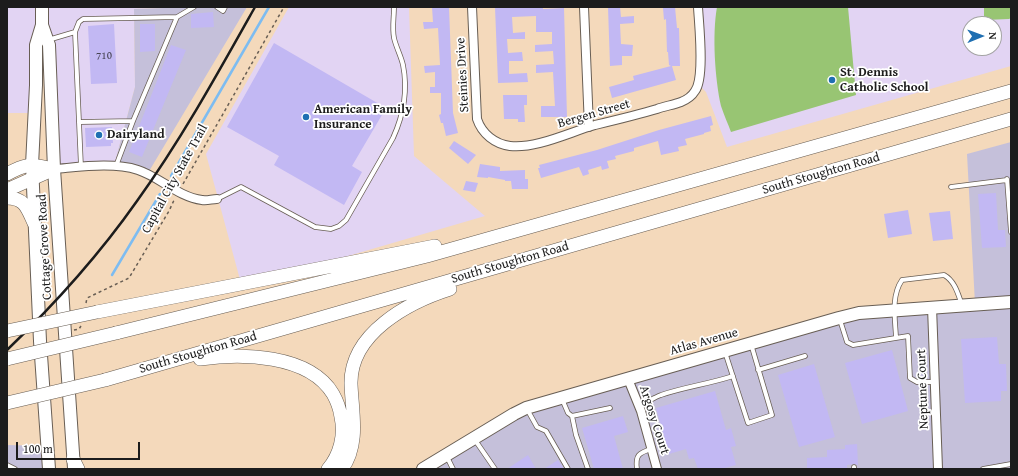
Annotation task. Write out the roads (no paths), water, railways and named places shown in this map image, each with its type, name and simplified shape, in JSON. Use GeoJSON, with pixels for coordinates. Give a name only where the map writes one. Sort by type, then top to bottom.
{"type":"FeatureCollection","features":[{"type":"Feature","properties":{"kind":"main road"},"geometry":{"type":"LineString","coordinates":[[7,359],[427,256],[1011,91]]}},
{"type":"Feature","properties":{"kind":"main road","name":"South Stoughton Road"},"geometry":{"type":"LineString","coordinates":[[7,403],[105,380],[1011,119]]}},
{"type":"Feature","properties":{"kind":"main road"},"geometry":{"type":"LineString","coordinates":[[7,174],[21,166],[32,165],[54,169]]}},
{"type":"Feature","properties":{"kind":"main road"},"geometry":{"type":"LineString","coordinates":[[7,190],[54,169]]}},
{"type":"Feature","properties":{"kind":"main road"},"geometry":{"type":"LineString","coordinates":[[7,198],[21,200],[34,223]]}},
{"type":"Feature","properties":{"kind":"main road"},"geometry":{"type":"LineString","coordinates":[[342,469],[349,457],[353,442],[354,418],[351,383],[356,359],[361,349],[375,330],[396,313],[433,295],[715,205]]}},
{"type":"Feature","properties":{"kind":"main road"},"geometry":{"type":"LineString","coordinates":[[7,331],[531,227]]}},
{"type":"Feature","properties":{"kind":"main road"},"geometry":{"type":"LineString","coordinates":[[155,365],[214,356],[260,356],[279,360],[302,368],[320,379],[327,386],[333,394],[340,412],[343,425],[340,448],[328,469]]}},
{"type":"Feature","properties":{"kind":"street","name":"Cottage Grove Road"},"geometry":{"type":"LineString","coordinates":[[42,7],[42,25],[36,45],[32,179],[49,469]]}},
{"type":"Feature","properties":{"kind":"street","name":"Steinies Drive"},"geometry":{"type":"LineString","coordinates":[[472,7],[477,119],[478,124],[490,138]]}},
{"type":"Feature","properties":{"kind":"street"},"geometry":{"type":"LineString","coordinates":[[584,7],[589,127]]}},
{"type":"Feature","properties":{"kind":"street","name":"Bergen Street"},"geometry":{"type":"LineString","coordinates":[[490,138],[501,144],[511,146],[527,146],[680,102],[692,95],[698,87],[700,68],[698,7]]}},
{"type":"Feature","properties":{"kind":"street","name":"Cottage Grove Road"},"geometry":{"type":"LineString","coordinates":[[42,25],[49,45],[54,169],[75,466]]}},
{"type":"Feature","properties":{"kind":"street"},"geometry":{"type":"LineString","coordinates":[[54,169],[116,166],[130,167],[144,172],[178,191],[201,200],[217,199]]}},
{"type":"Feature","properties":{"kind":"street","name":"Atlas Avenue"},"geometry":{"type":"LineString","coordinates":[[423,469],[526,408],[840,318],[859,313],[1011,302]]}},
{"type":"Feature","properties":{"kind":"street","name":"Neptune Court"},"geometry":{"type":"LineString","coordinates":[[932,308],[938,469]]}},
{"type":"Feature","properties":{"kind":"street","name":"Argosy Court"},"geometry":{"type":"LineString","coordinates":[[628,379],[638,406],[657,469]]}},
{"type":"Feature","properties":{"kind":"lane"},"geometry":{"type":"LineString","coordinates":[[81,167],[75,32],[79,22],[83,19],[177,17],[194,7]]}},
{"type":"Feature","properties":{"kind":"lane"},"geometry":{"type":"LineString","coordinates":[[217,7],[223,11],[225,7]]}},
{"type":"Feature","properties":{"kind":"lane"},"geometry":{"type":"LineString","coordinates":[[217,199],[241,187],[315,227],[331,228],[339,226],[346,220],[393,138],[402,111],[405,81],[402,59],[393,34],[394,7]]}},
{"type":"Feature","properties":{"kind":"lane"},"geometry":{"type":"LineString","coordinates":[[116,166],[132,121],[177,17]]}},
{"type":"Feature","properties":{"kind":"lane"},"geometry":{"type":"LineString","coordinates":[[48,40],[75,32]]}},
{"type":"Feature","properties":{"kind":"lane"},"geometry":{"type":"LineString","coordinates":[[80,122],[132,121]]}},
{"type":"Feature","properties":{"kind":"lane"},"geometry":{"type":"LineString","coordinates":[[951,187],[1007,179],[1011,232]]}},
{"type":"Feature","properties":{"kind":"lane"},"geometry":{"type":"LineString","coordinates":[[896,337],[895,296],[898,286],[902,280],[944,275],[950,278],[958,293],[962,305]]}},
{"type":"Feature","properties":{"kind":"lane"},"geometry":{"type":"LineString","coordinates":[[840,318],[847,342],[853,345],[908,336],[910,378],[917,382],[935,382]]}},
{"type":"Feature","properties":{"kind":"lane"},"geometry":{"type":"LineString","coordinates":[[725,351],[748,423],[772,415],[751,344]]}},
{"type":"Feature","properties":{"kind":"lane"},"geometry":{"type":"LineString","coordinates":[[758,370],[805,356]]}},
{"type":"Feature","properties":{"kind":"lane"},"geometry":{"type":"LineString","coordinates":[[638,406],[660,395],[733,376]]}},
{"type":"Feature","properties":{"kind":"lane"},"geometry":{"type":"LineString","coordinates":[[561,398],[568,413],[572,416],[576,435],[588,469]]}},
{"type":"Feature","properties":{"kind":"lane"},"geometry":{"type":"LineString","coordinates":[[526,408],[537,427],[546,432],[568,469]]}},
{"type":"Feature","properties":{"kind":"lane"},"geometry":{"type":"LineString","coordinates":[[572,416],[610,408]]}},
{"type":"Feature","properties":{"kind":"lane"},"geometry":{"type":"LineString","coordinates":[[474,438],[495,469]]}},
{"type":"Feature","properties":{"kind":"lane"},"geometry":{"type":"LineString","coordinates":[[637,469],[637,457],[641,452],[651,449]]}},
{"type":"Feature","properties":{"kind":"lane"},"geometry":{"type":"LineString","coordinates":[[446,455],[453,469]]}},
{"type":"Feature","properties":{"kind":"lane"},"geometry":{"type":"LineString","coordinates":[[983,469],[1011,464]]}},
{"type":"Feature","properties":{"kind":"lane"},"geometry":{"type":"LineString","coordinates":[[7,465],[15,469]]}},
{"type":"Feature","properties":{"kind":"waterway"},"geometry":{"type":"LineString","coordinates":[[171,176],[269,7]]}},
{"type":"Feature","properties":{"kind":"waterway"},"geometry":{"type":"LineString","coordinates":[[112,275],[160,194]]}},
{"type":"Feature","properties":{"kind":"railway"},"geometry":{"type":"LineString","coordinates":[[7,350],[42,315],[92,260],[137,201],[184,130],[255,7]]}},
{"type":"Feature","properties":{"kind":"place","name":"St. Dennis Catholic School"},"geometry":{"type":"Point","coordinates":[832,80]}},
{"type":"Feature","properties":{"kind":"place","name":"American Family Insurance"},"geometry":{"type":"Point","coordinates":[306,117]}},
{"type":"Feature","properties":{"kind":"place","name":"Dairyland"},"geometry":{"type":"Point","coordinates":[99,135]}}]}
